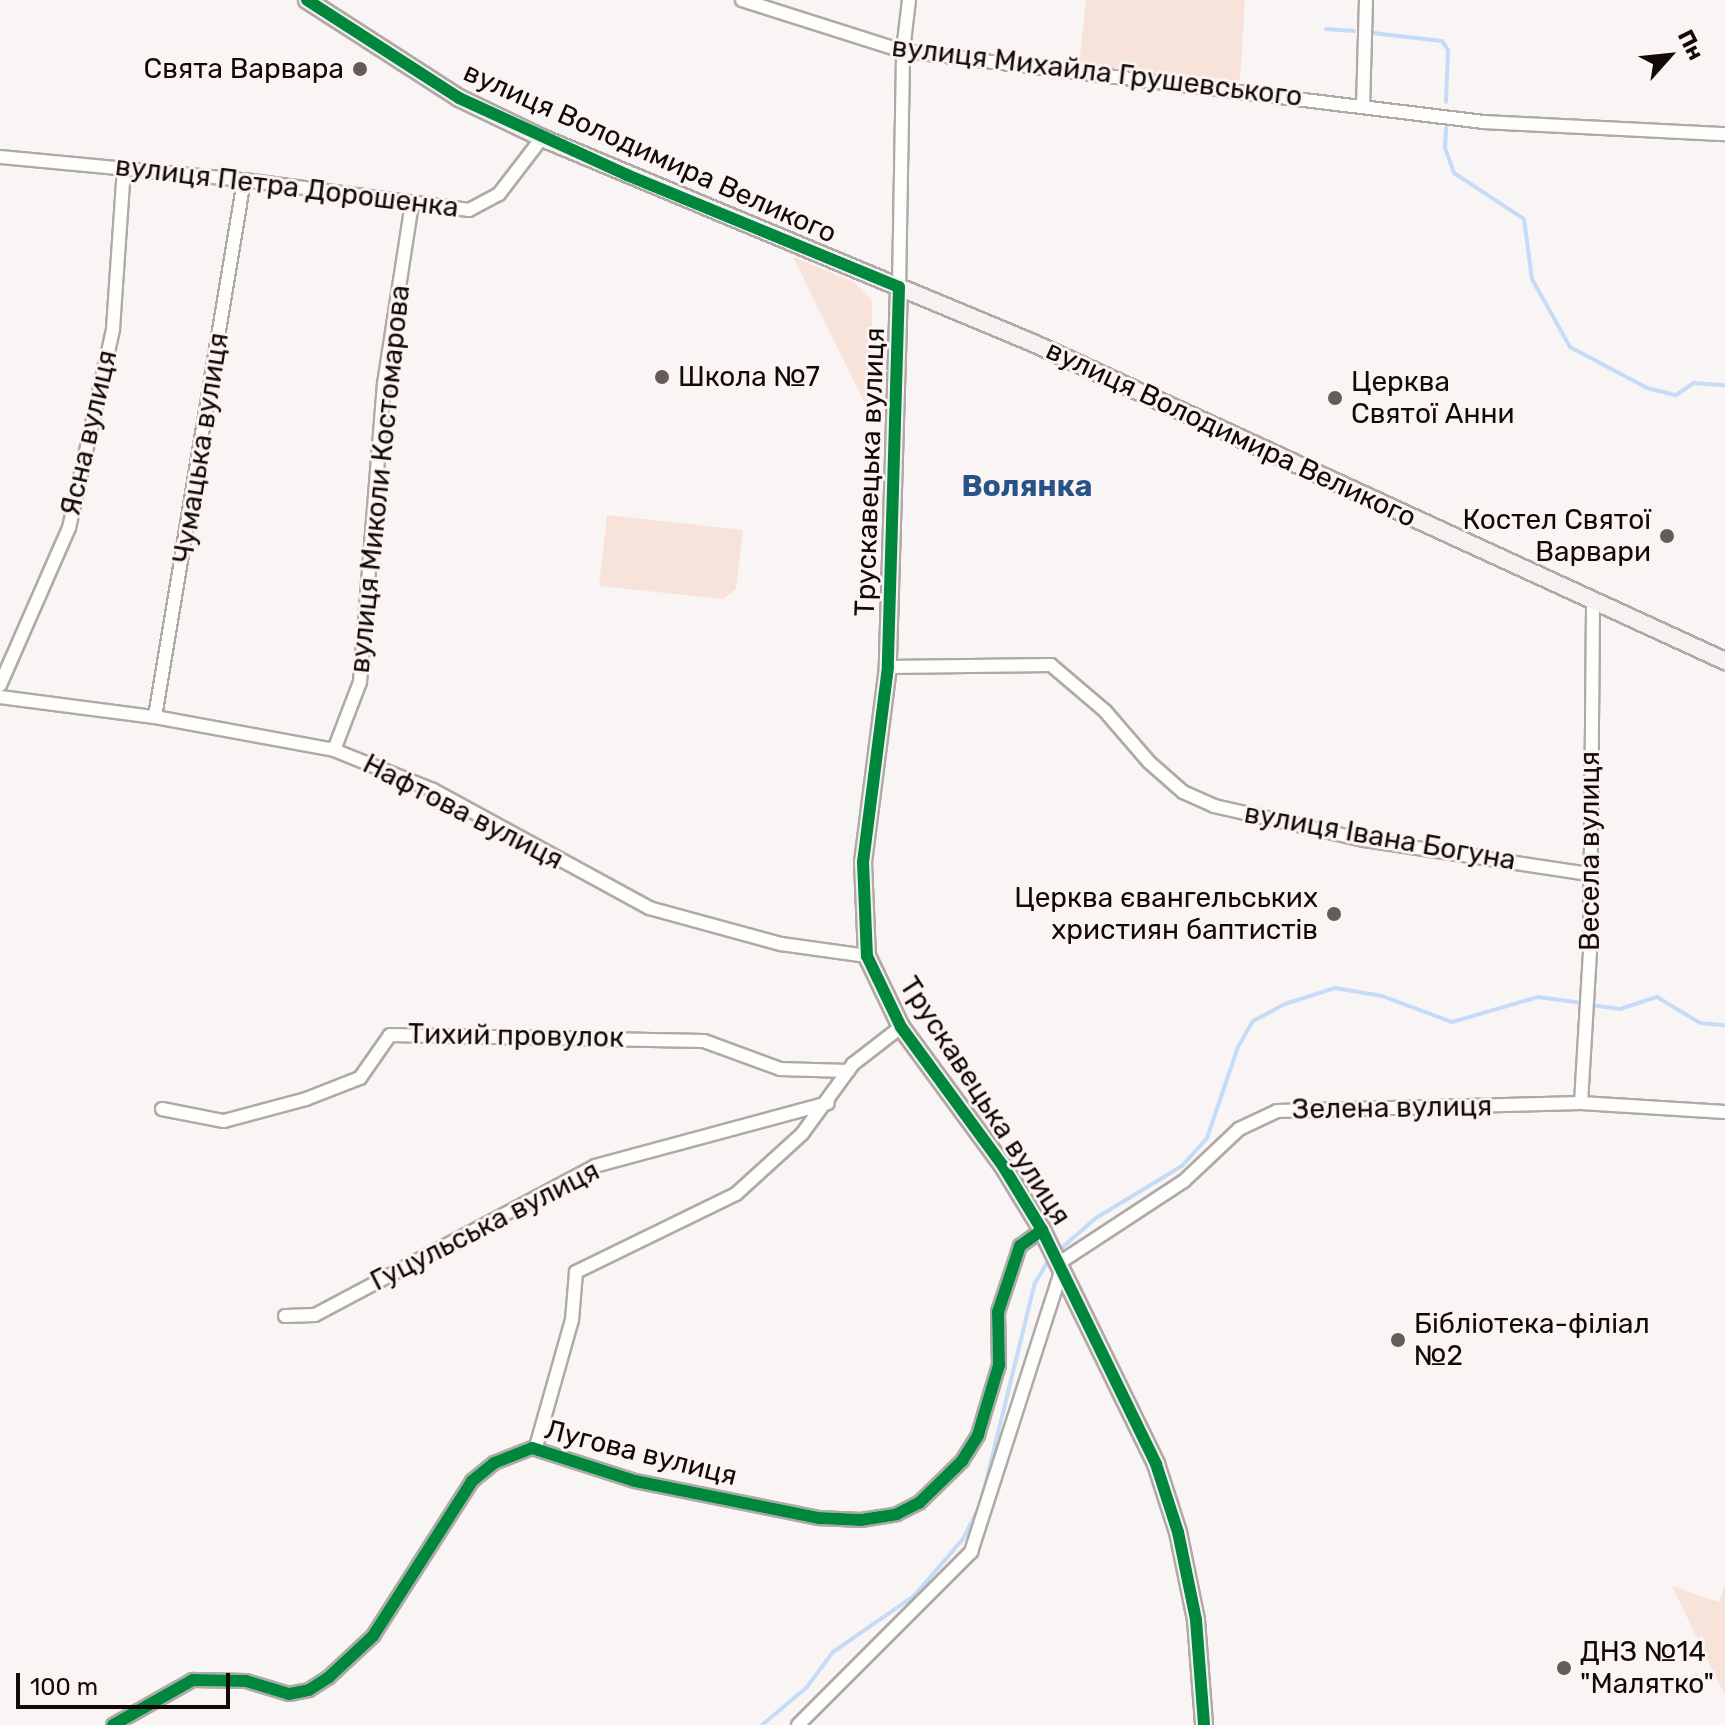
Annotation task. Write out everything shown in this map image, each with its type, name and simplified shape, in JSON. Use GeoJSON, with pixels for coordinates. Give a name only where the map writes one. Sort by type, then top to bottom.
{"type":"FeatureCollection","features":[{"type":"Feature","properties":{"kind":"main road","name":"вулиця Володимира Великого"},"geometry":{"type":"LineString","coordinates":[[307,0],[459,98],[542,138],[899,287],[1725,661]]}},
{"type":"Feature","properties":{"kind":"main road","name":"Трускавецька вулиця"},"geometry":{"type":"LineString","coordinates":[[899,287],[888,667],[863,862],[867,956],[901,1027],[1003,1166],[1045,1236],[1167,1495],[1196,1620],[1204,1725]]}},
{"type":"Feature","properties":{"kind":"street","name":"вулиця Михайла Грушевського"},"geometry":{"type":"LineString","coordinates":[[742,0],[903,51],[1363,107],[1612,133],[1725,134]]}},
{"type":"Feature","properties":{"kind":"street"},"geometry":{"type":"LineString","coordinates":[[899,287],[903,51],[909,0]]}},
{"type":"Feature","properties":{"kind":"street"},"geometry":{"type":"LineString","coordinates":[[1363,107],[1366,0]]}},
{"type":"Feature","properties":{"kind":"street","name":"вулиця Петра Дорошенка"},"geometry":{"type":"LineString","coordinates":[[0,157],[244,180],[469,210],[486,205],[511,182],[542,138]]}},
{"type":"Feature","properties":{"kind":"street","name":"Ясна вулиця"},"geometry":{"type":"LineString","coordinates":[[0,685],[69,528],[113,329],[124,168]]}},
{"type":"Feature","properties":{"kind":"street","name":"Чумацька вулиця"},"geometry":{"type":"LineString","coordinates":[[155,717],[244,180]]}},
{"type":"Feature","properties":{"kind":"street","name":"вулиця Миколи Костомарова"},"geometry":{"type":"LineString","coordinates":[[334,750],[360,682],[384,384],[412,204]]}},
{"type":"Feature","properties":{"kind":"street","name":"Весела вулиця"},"geometry":{"type":"LineString","coordinates":[[1581,1103],[1588,993],[1593,599]]}},
{"type":"Feature","properties":{"kind":"street","name":"вулиця Івана Богуна"},"geometry":{"type":"LineString","coordinates":[[888,667],[1051,665],[1105,711],[1172,782],[1214,806],[1364,840],[1589,874]]}},
{"type":"Feature","properties":{"kind":"street","name":"Нафтова вулиця"},"geometry":{"type":"LineString","coordinates":[[0,697],[155,717],[334,750],[433,790],[649,908],[781,944],[867,956]]}},
{"type":"Feature","properties":{"kind":"street"},"geometry":{"type":"LineString","coordinates":[[536,1447],[572,1320],[576,1272],[736,1194],[828,1103],[848,1071],[901,1027]]}},
{"type":"Feature","properties":{"kind":"street","name":"Тихий провулок"},"geometry":{"type":"LineString","coordinates":[[162,1109],[224,1121],[335,1090],[360,1078],[390,1035],[704,1041],[780,1069],[848,1071]]}},
{"type":"Feature","properties":{"kind":"street","name":"Гуцульська вулиця"},"geometry":{"type":"LineString","coordinates":[[285,1316],[315,1315],[595,1166],[828,1103]]}},
{"type":"Feature","properties":{"kind":"street","name":"Зелена вулиця"},"geometry":{"type":"LineString","coordinates":[[1060,1263],[1184,1181],[1239,1129],[1277,1111],[1581,1103],[1725,1112]]}},
{"type":"Feature","properties":{"kind":"street","name":"Лугова вулиця"},"geometry":{"type":"LineString","coordinates":[[113,1725],[193,1680],[246,1681],[289,1694],[309,1690],[329,1677],[373,1636],[472,1481],[510,1455],[536,1447],[635,1481],[819,1518],[861,1520],[897,1514],[941,1484],[978,1435],[994,1397],[999,1365],[998,1312],[1020,1246],[1045,1236]]}},
{"type":"Feature","properties":{"kind":"street"},"geometry":{"type":"LineString","coordinates":[[798,1725],[971,1552],[1060,1263]]}},
{"type":"Feature","properties":{"kind":"shaded area"},"geometry":{"type":"Polygon","coordinates":[[[1086,0],[1245,0],[1240,81],[1079,65],[1086,0]]]}},
{"type":"Feature","properties":{"kind":"shaded area"},"geometry":{"type":"Polygon","coordinates":[[[793,257],[854,282],[872,300],[872,418],[793,257]]]}},
{"type":"Feature","properties":{"kind":"shaded area"},"geometry":{"type":"Polygon","coordinates":[[[607,515],[743,530],[736,589],[723,599],[599,586],[607,515]]]}},
{"type":"Feature","properties":{"kind":"shaded area"},"geometry":{"type":"Polygon","coordinates":[[[1725,1584],[1725,1696],[1672,1586],[1719,1602],[1725,1584]]]}},
{"type":"Feature","properties":{"kind":"waterway"},"geometry":{"type":"LineString","coordinates":[[1326,29],[1354,31]]}},
{"type":"Feature","properties":{"kind":"waterway"},"geometry":{"type":"LineString","coordinates":[[1373,33],[1442,41],[1448,50],[1446,102]]}},
{"type":"Feature","properties":{"kind":"waterway"},"geometry":{"type":"LineString","coordinates":[[1446,128],[1445,148],[1454,173],[1524,219],[1532,279],[1570,347],[1647,388],[1676,395],[1694,383],[1725,385]]}},
{"type":"Feature","properties":{"kind":"waterway"},"geometry":{"type":"LineString","coordinates":[[1057,1252],[1096,1218],[1182,1166],[1207,1138],[1238,1047],[1253,1021],[1285,1004],[1335,988],[1382,996],[1452,1022],[1538,997],[1583,1003]]}},
{"type":"Feature","properties":{"kind":"waterway"},"geometry":{"type":"LineString","coordinates":[[1591,1005],[1620,1009],[1657,997],[1700,1023],[1725,1025]]}},
{"type":"Feature","properties":{"kind":"waterway"},"geometry":{"type":"LineString","coordinates":[[983,1494],[1035,1283],[1050,1258]]}},
{"type":"Feature","properties":{"kind":"waterway"},"geometry":{"type":"LineString","coordinates":[[762,1725],[807,1687],[833,1652],[914,1596],[963,1539],[980,1506]]}},
{"type":"Feature","properties":{"kind":"cycle path"},"geometry":{"type":"LineString","coordinates":[[307,0],[459,98],[627,175],[899,287],[888,667],[863,862],[867,956],[901,1027],[1003,1166],[1042,1230],[1156,1464],[1178,1532],[1196,1620],[1204,1725]]}},
{"type":"Feature","properties":{"kind":"cycle path"},"geometry":{"type":"LineString","coordinates":[[113,1725],[193,1680],[246,1681],[289,1694],[309,1690],[329,1677],[373,1636],[472,1481],[494,1463],[532,1448],[635,1481],[819,1518],[861,1520],[897,1514],[919,1503],[962,1461],[978,1435],[999,1365],[998,1312],[1020,1246],[1042,1230]]}},
{"type":"Feature","properties":{"kind":"place","name":"Свята Варвара"},"geometry":{"type":"Point","coordinates":[360,69]}},
{"type":"Feature","properties":{"kind":"place","name":"Школа №7"},"geometry":{"type":"Point","coordinates":[662,377]}},
{"type":"Feature","properties":{"kind":"place","name":"Церква Святої Анни"},"geometry":{"type":"Point","coordinates":[1335,398]}},
{"type":"Feature","properties":{"kind":"place","name":"Костел Святої Варвари"},"geometry":{"type":"Point","coordinates":[1667,536]}},
{"type":"Feature","properties":{"kind":"place","name":"Церква євангельських християн баптистів"},"geometry":{"type":"Point","coordinates":[1334,914]}},
{"type":"Feature","properties":{"kind":"place","name":"Бібліотека-філіал №2"},"geometry":{"type":"Point","coordinates":[1398,1340]}},
{"type":"Feature","properties":{"kind":"place","name":"ДНЗ №14 \"Малятко\""},"geometry":{"type":"Point","coordinates":[1564,1668]}},
{"type":"Feature","properties":{"kind":"district","name":"Волянка"},"geometry":{"type":"Point","coordinates":[1027,486]}}]}
